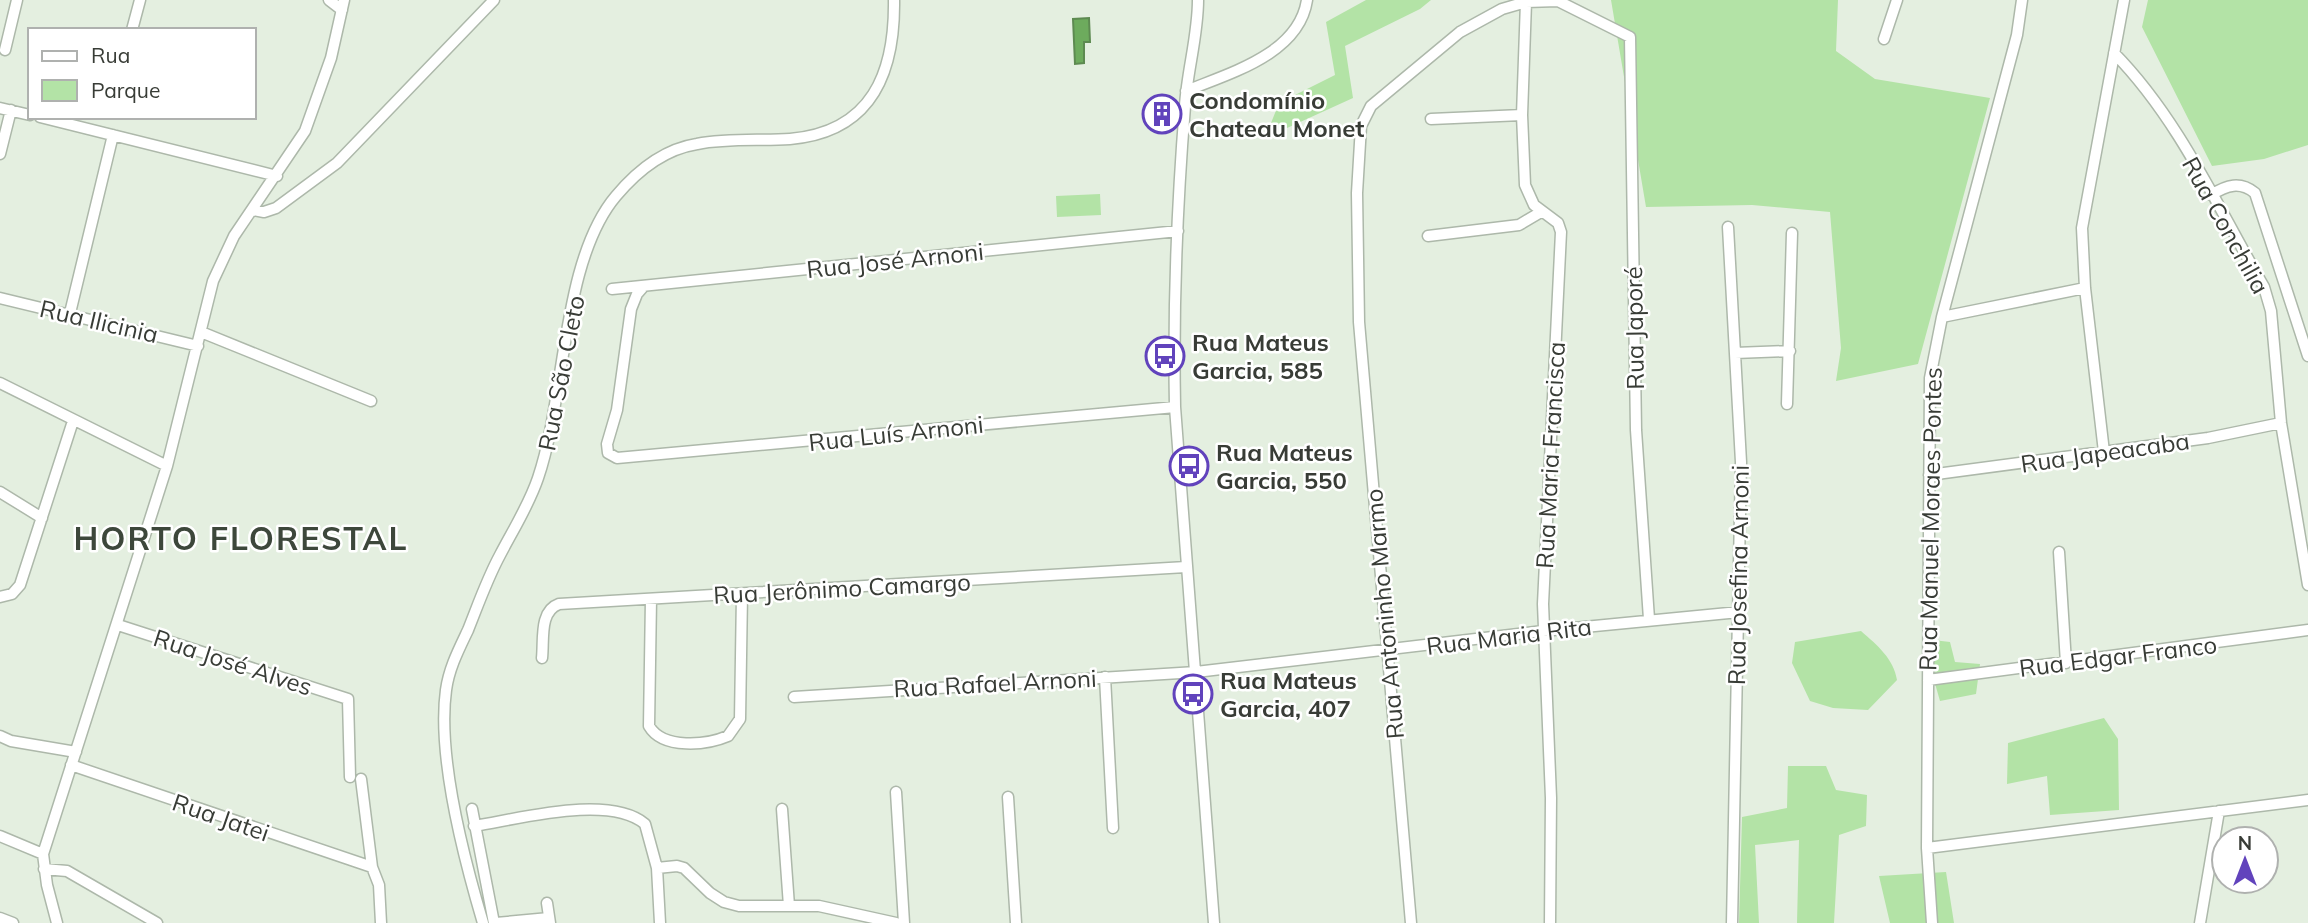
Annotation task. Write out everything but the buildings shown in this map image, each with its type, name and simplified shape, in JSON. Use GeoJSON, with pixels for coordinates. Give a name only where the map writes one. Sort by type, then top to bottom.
{"type":"FeatureCollection","features":[{"type":"Feature","properties":{"kind":"street"},"geometry":{"type":"LineString","coordinates":[[5,50],[17,0]]}},
{"type":"Feature","properties":{"kind":"street"},"geometry":{"type":"LineString","coordinates":[[133,28],[140,0]]}},
{"type":"Feature","properties":{"kind":"street"},"geometry":{"type":"LineString","coordinates":[[57,923],[43,855],[167,466],[221,259],[305,131],[318,100],[343,5],[329,0]]}},
{"type":"Feature","properties":{"kind":"street"},"geometry":{"type":"LineString","coordinates":[[253,210],[264,212],[276,208],[337,163],[494,0]]}},
{"type":"Feature","properties":{"kind":"street","name":"Rua São Cleto"},"geometry":{"type":"LineString","coordinates":[[483,923],[461,834],[450,769],[446,690],[453,663],[488,580],[538,479],[578,289],[594,229],[617,195],[663,156],[698,144],[811,136],[840,125],[857,113],[877,90],[888,67],[893,42],[894,0]]}},
{"type":"Feature","properties":{"kind":"street"},"geometry":{"type":"LineString","coordinates":[[1198,0],[1186,91],[1174,288],[1175,407],[1214,923]]}},
{"type":"Feature","properties":{"kind":"street"},"geometry":{"type":"LineString","coordinates":[[1186,91],[1270,52],[1284,42],[1298,28],[1307,0]]}},
{"type":"Feature","properties":{"kind":"street"},"geometry":{"type":"LineString","coordinates":[[1884,39],[1897,0]]}},
{"type":"Feature","properties":{"kind":"street","name":"Rua Manuel Moraes Pontes"},"geometry":{"type":"LineString","coordinates":[[1932,923],[1927,848],[1930,377],[1942,317],[2017,35],[2022,0]]}},
{"type":"Feature","properties":{"kind":"street"},"geometry":{"type":"LineString","coordinates":[[2104,453],[2084,288],[2083,214],[2124,0]]}},
{"type":"Feature","properties":{"kind":"street","name":"Rua Antoninho Marmo"},"geometry":{"type":"LineString","coordinates":[[1411,923],[1357,275],[1357,193],[1362,120],[1371,106],[1460,33],[1486,15],[1526,2],[1568,3],[1630,37]]}},
{"type":"Feature","properties":{"kind":"street","name":"Rua Maria Francisca"},"geometry":{"type":"LineString","coordinates":[[1526,2],[1522,115],[1525,186],[1534,205],[1558,223],[1561,232],[1543,631],[1551,797],[1550,923]]}},
{"type":"Feature","properties":{"kind":"street","name":"Rua Japoré"},"geometry":{"type":"LineString","coordinates":[[1630,37],[1636,430],[1649,620]]}},
{"type":"Feature","properties":{"kind":"street","name":"Rua Conchilia"},"geometry":{"type":"LineString","coordinates":[[2114,53],[2143,82],[2164,111],[2264,287],[2271,311],[2281,423],[2308,585]]}},
{"type":"Feature","properties":{"kind":"street"},"geometry":{"type":"LineString","coordinates":[[0,154],[5,109],[28,115]]}},
{"type":"Feature","properties":{"kind":"street"},"geometry":{"type":"LineString","coordinates":[[1431,119],[1522,115]]}},
{"type":"Feature","properties":{"kind":"street"},"geometry":{"type":"LineString","coordinates":[[48,119],[277,176]]}},
{"type":"Feature","properties":{"kind":"street"},"geometry":{"type":"LineString","coordinates":[[70,313],[113,135]]}},
{"type":"Feature","properties":{"kind":"street"},"geometry":{"type":"LineString","coordinates":[[2211,195],[2229,185],[2239,185],[2255,193],[2308,356]]}},
{"type":"Feature","properties":{"kind":"street"},"geometry":{"type":"LineString","coordinates":[[1429,236],[1519,225],[1541,212]]}},
{"type":"Feature","properties":{"kind":"street","name":"Rua Josefina Arnoni"},"geometry":{"type":"LineString","coordinates":[[1728,227],[1741,471],[1732,923]]}},
{"type":"Feature","properties":{"kind":"street","name":"Rua José Arnoni"},"geometry":{"type":"LineString","coordinates":[[612,289],[1178,230]]}},
{"type":"Feature","properties":{"kind":"street"},"geometry":{"type":"LineString","coordinates":[[1787,404],[1792,233]]}},
{"type":"Feature","properties":{"kind":"street","name":"Rua Luís Arnoni"},"geometry":{"type":"LineString","coordinates":[[644,286],[637,294],[631,309],[617,410],[607,444],[608,453],[617,458],[1175,407]]}},
{"type":"Feature","properties":{"kind":"street"},"geometry":{"type":"LineString","coordinates":[[1942,317],[2084,288]]}},
{"type":"Feature","properties":{"kind":"street","name":"Rua Ilicinia"},"geometry":{"type":"LineString","coordinates":[[0,298],[198,346]]}},
{"type":"Feature","properties":{"kind":"street"},"geometry":{"type":"LineString","coordinates":[[201,331],[371,401]]}},
{"type":"Feature","properties":{"kind":"street"},"geometry":{"type":"LineString","coordinates":[[1735,354],[1790,351]]}},
{"type":"Feature","properties":{"kind":"street"},"geometry":{"type":"LineString","coordinates":[[0,383],[167,466]]}},
{"type":"Feature","properties":{"kind":"street"},"geometry":{"type":"LineString","coordinates":[[0,597],[17,590],[74,421]]}},
{"type":"Feature","properties":{"kind":"street","name":"Rua Japeacaba"},"geometry":{"type":"LineString","coordinates":[[1929,475],[2208,438],[2281,423]]}},
{"type":"Feature","properties":{"kind":"street"},"geometry":{"type":"LineString","coordinates":[[0,492],[42,518]]}},
{"type":"Feature","properties":{"kind":"street"},"geometry":{"type":"LineString","coordinates":[[2059,552],[2066,663]]}},
{"type":"Feature","properties":{"kind":"street","name":"Rua Jerônimo Camargo"},"geometry":{"type":"LineString","coordinates":[[542,658],[545,617],[552,606],[1186,566]]}},
{"type":"Feature","properties":{"kind":"street"},"geometry":{"type":"LineString","coordinates":[[651,598],[649,726],[662,739],[697,742],[729,736],[740,719],[742,594]]}},
{"type":"Feature","properties":{"kind":"street","name":"Rua Maria Rita"},"geometry":{"type":"LineString","coordinates":[[1196,672],[1543,631],[1739,612]]}},
{"type":"Feature","properties":{"kind":"street","name":"Rua José Alves"},"geometry":{"type":"LineString","coordinates":[[118,625],[348,699],[355,778],[372,867]]}},
{"type":"Feature","properties":{"kind":"street","name":"Rua Edgar Franco"},"geometry":{"type":"LineString","coordinates":[[1928,680],[2308,630]]}},
{"type":"Feature","properties":{"kind":"street","name":"Rua Rafael Arnoni"},"geometry":{"type":"LineString","coordinates":[[794,696],[1196,672]]}},
{"type":"Feature","properties":{"kind":"street"},"geometry":{"type":"LineString","coordinates":[[1105,677],[1113,828]]}},
{"type":"Feature","properties":{"kind":"street"},"geometry":{"type":"LineString","coordinates":[[0,736],[11,741],[76,752]]}},
{"type":"Feature","properties":{"kind":"street","name":"Rua Jatei"},"geometry":{"type":"LineString","coordinates":[[71,765],[372,867]]}},
{"type":"Feature","properties":{"kind":"street"},"geometry":{"type":"LineString","coordinates":[[896,792],[904,923]]}},
{"type":"Feature","properties":{"kind":"street"},"geometry":{"type":"LineString","coordinates":[[1008,797],[1016,923]]}},
{"type":"Feature","properties":{"kind":"street"},"geometry":{"type":"LineString","coordinates":[[1927,848],[2308,800]]}},
{"type":"Feature","properties":{"kind":"street"},"geometry":{"type":"LineString","coordinates":[[472,809],[495,923],[549,920],[547,903]]}},
{"type":"Feature","properties":{"kind":"street"},"geometry":{"type":"LineString","coordinates":[[782,809],[789,906]]}},
{"type":"Feature","properties":{"kind":"street"},"geometry":{"type":"LineString","coordinates":[[474,826],[582,811],[623,812],[645,824],[657,868],[660,923]]}},
{"type":"Feature","properties":{"kind":"street"},"geometry":{"type":"LineString","coordinates":[[2200,923],[2219,811]]}},
{"type":"Feature","properties":{"kind":"street"},"geometry":{"type":"LineString","coordinates":[[0,836],[43,855]]}},
{"type":"Feature","properties":{"kind":"street"},"geometry":{"type":"LineString","coordinates":[[372,867],[379,885],[381,923]]}},
{"type":"Feature","properties":{"kind":"street"},"geometry":{"type":"LineString","coordinates":[[657,868],[684,868],[724,902],[756,908],[834,908],[896,923]]}},
{"type":"Feature","properties":{"kind":"street"},"geometry":{"type":"LineString","coordinates":[[44,869],[67,871],[157,923]]}},
{"type":"Feature","properties":{"kind":"street"},"geometry":{"type":"LineString","coordinates":[[0,918],[13,923]]}},
{"type":"Feature","properties":{"kind":"green space"},"geometry":{"type":"Polygon","coordinates":[[[1366,0],[1431,0],[1420,9],[1345,46],[1353,98],[1265,138],[1279,103],[1335,75],[1326,22],[1366,0]]]}},
{"type":"Feature","properties":{"kind":"green space"},"geometry":{"type":"Polygon","coordinates":[[[1611,0],[1838,0],[1836,51],[1875,79],[1990,98],[1918,364],[1836,381],[1841,348],[1830,212],[1752,205],[1646,207],[1611,0]]]}},
{"type":"Feature","properties":{"kind":"green space"},"geometry":{"type":"Polygon","coordinates":[[[2148,0],[2308,0],[2308,145],[2264,159],[2212,166],[2142,27],[2148,0]]]}},
{"type":"Feature","properties":{"kind":"green space"},"geometry":{"type":"Polygon","coordinates":[[[1100,194],[1101,215],[1057,217],[1056,196],[1100,194]]]}},
{"type":"Feature","properties":{"kind":"green space"},"geometry":{"type":"Polygon","coordinates":[[[1861,631],[1889,659],[1897,680],[1868,710],[1833,708],[1810,701],[1792,663],[1795,642],[1861,631]]]}},
{"type":"Feature","properties":{"kind":"green space"},"geometry":{"type":"Polygon","coordinates":[[[1933,640],[1950,642],[1955,662],[1980,664],[1976,694],[1940,701],[1932,673],[1933,640]]]}},
{"type":"Feature","properties":{"kind":"green space"},"geometry":{"type":"Polygon","coordinates":[[[2104,718],[2118,739],[2119,810],[2050,815],[2047,776],[2007,784],[2008,743],[2104,718]]]}},
{"type":"Feature","properties":{"kind":"green space"},"geometry":{"type":"Polygon","coordinates":[[[1788,766],[1826,766],[1836,790],[1867,795],[1866,826],[1839,835],[1834,923],[1797,923],[1799,840],[1755,845],[1759,923],[1739,923],[1742,817],[1787,808],[1788,766]]]}},
{"type":"Feature","properties":{"kind":"green space"},"geometry":{"type":"Polygon","coordinates":[[[1946,872],[1954,923],[1890,923],[1879,876],[1946,872]]]}},
{"type":"Feature","properties":{"kind":"shaded area"},"geometry":{"type":"Polygon","coordinates":[[[1089,18],[1090,42],[1084,42],[1084,63],[1075,64],[1073,19],[1089,18]]]}},
{"type":"Feature","properties":{"kind":"place","name":"Condomínio Chateau Monet"},"geometry":{"type":"Point","coordinates":[1162,114]}},
{"type":"Feature","properties":{"kind":"place","name":"Rua Mateus Garcia, 585"},"geometry":{"type":"Point","coordinates":[1165,356]}},
{"type":"Feature","properties":{"kind":"place","name":"Rua Mateus Garcia, 550"},"geometry":{"type":"Point","coordinates":[1189,466]}},
{"type":"Feature","properties":{"kind":"place","name":"Rua Mateus Garcia, 407"},"geometry":{"type":"Point","coordinates":[1193,694]}},
{"type":"Feature","properties":{"kind":"district","name":"HORTO FLORESTAL"},"geometry":{"type":"Point","coordinates":[241,538]}}]}
